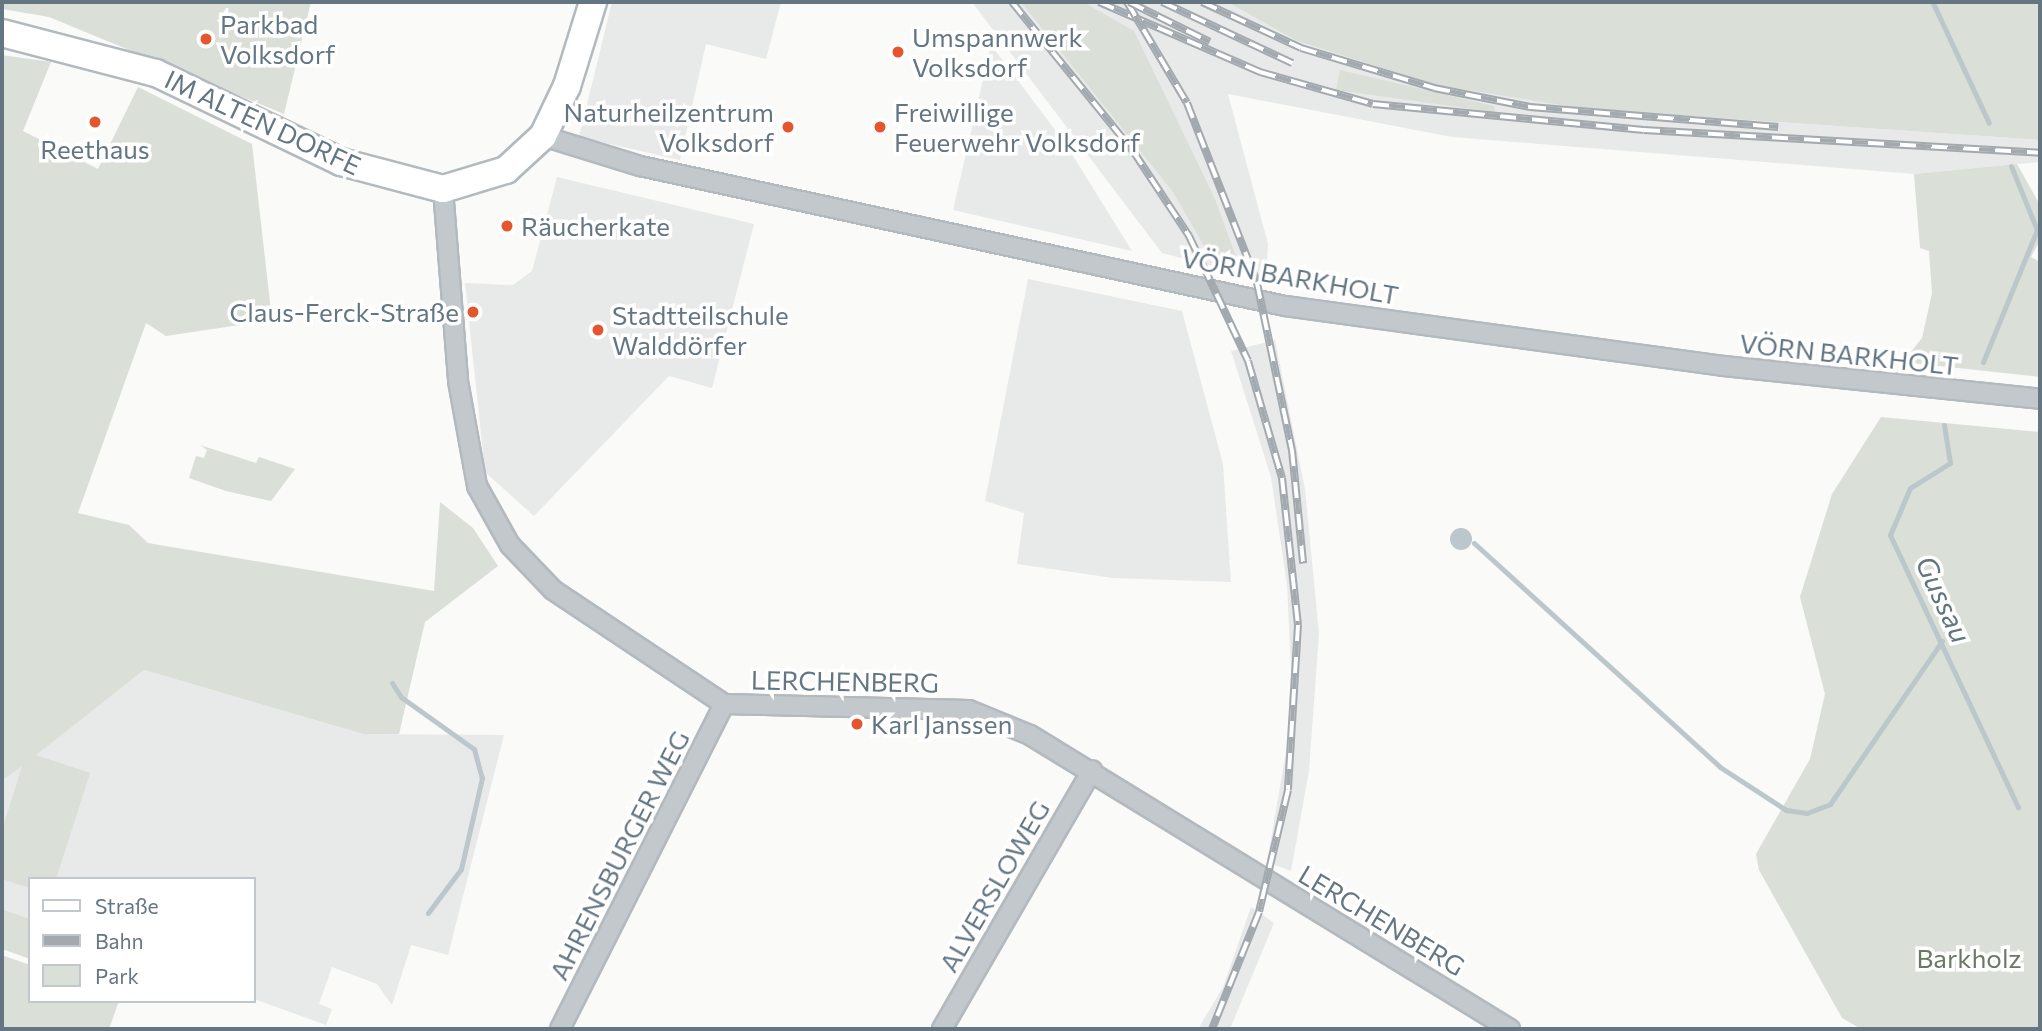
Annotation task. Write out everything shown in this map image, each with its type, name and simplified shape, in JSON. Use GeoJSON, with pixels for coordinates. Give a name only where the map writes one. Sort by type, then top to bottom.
{"type":"FeatureCollection","features":[{"type":"Feature","properties":{"kind":"street"},"geometry":{"type":"LineString","coordinates":[[443,190],[506,170],[543,135],[567,86],[593,2]]}},
{"type":"Feature","properties":{"kind":"street","name":"IM ALTEN DORFE"},"geometry":{"type":"LineString","coordinates":[[8,34],[156,73],[341,162],[443,190]]}},
{"type":"Feature","properties":{"kind":"street","name":"VÖRN BARKHOLT"},"geometry":{"type":"LineString","coordinates":[[543,135],[640,166],[1285,306],[1723,366],[2040,399]]}},
{"type":"Feature","properties":{"kind":"street","name":"LERCHENBERG"},"geometry":{"type":"LineString","coordinates":[[443,190],[458,381],[477,486],[510,545],[553,590],[724,704],[969,710],[1092,770],[1504,1027]]}},
{"type":"Feature","properties":{"kind":"street","name":"AHRENSBURGER WEG"},"geometry":{"type":"LineString","coordinates":[[560,1029],[724,704]]}},
{"type":"Feature","properties":{"kind":"street","name":"ALVERSLOWEG"},"geometry":{"type":"LineString","coordinates":[[942,1029],[1092,770]]}},
{"type":"Feature","properties":{"kind":"shaded area"},"geometry":{"type":"Polygon","coordinates":[[[612,2],[781,2],[766,59],[706,44],[680,160],[579,137],[612,2]]]}},
{"type":"Feature","properties":{"kind":"shaded area"},"geometry":{"type":"Polygon","coordinates":[[[972,2],[1227,2],[1295,40],[1587,109],[2040,140],[2040,162],[1914,174],[1452,137],[1228,94],[1268,244],[1266,280],[1162,253],[972,2]]]}},
{"type":"Feature","properties":{"kind":"shaded area"},"geometry":{"type":"Polygon","coordinates":[[[991,45],[1065,143],[1132,251],[953,210],[991,45]]]}},
{"type":"Feature","properties":{"kind":"shaded area","name":"Stadtteilschule Walddörfer"},"geometry":{"type":"Polygon","coordinates":[[[557,177],[754,224],[712,388],[669,376],[534,516],[485,472],[465,283],[513,285],[532,271],[557,177]]]}},
{"type":"Feature","properties":{"kind":"shaded area"},"geometry":{"type":"Polygon","coordinates":[[[1028,279],[1182,311],[1223,464],[1231,582],[1113,578],[1017,564],[1024,513],[985,501],[1028,279]]]}},
{"type":"Feature","properties":{"kind":"shaded area"},"geometry":{"type":"Polygon","coordinates":[[[1275,340],[1305,489],[1319,634],[1309,771],[1291,871],[1267,862],[1293,711],[1287,585],[1271,477],[1231,351],[1275,340]]]}},
{"type":"Feature","properties":{"kind":"shaded area"},"geometry":{"type":"Polygon","coordinates":[[[1461,528],[1469,531],[1472,539],[1469,547],[1461,550],[1453,547],[1450,539],[1453,531],[1461,528]]]}},
{"type":"Feature","properties":{"kind":"shaded area"},"geometry":{"type":"Polygon","coordinates":[[[144,670],[363,734],[504,735],[448,955],[411,945],[392,1005],[377,984],[332,967],[319,1004],[332,1009],[326,1025],[256,1000],[256,877],[28,877],[28,918],[2,909],[2,781],[144,670]]]}},
{"type":"Feature","properties":{"kind":"shaded area"},"geometry":{"type":"Polygon","coordinates":[[[1251,907],[1274,923],[1230,1029],[1198,1029],[1223,987],[1251,907]]]}},
{"type":"Feature","properties":{"kind":"green space","name":"Parkbad Volksdorf"},"geometry":{"type":"Polygon","coordinates":[[[2,2],[311,2],[284,114],[49,17],[2,9],[2,2]]]}},
{"type":"Feature","properties":{"kind":"green space"},"geometry":{"type":"Polygon","coordinates":[[[1021,2],[1083,2],[1134,31],[1215,199],[1240,268],[1214,263],[1173,192],[1021,2]]]}},
{"type":"Feature","properties":{"kind":"green space"},"geometry":{"type":"Polygon","coordinates":[[[1227,2],[2040,2],[2040,140],[1587,109],[1436,85],[1295,40],[1227,2]]]}},
{"type":"Feature","properties":{"kind":"green space"},"geometry":{"type":"Polygon","coordinates":[[[2,55],[51,62],[23,131],[98,169],[138,87],[252,144],[272,320],[166,336],[146,323],[78,513],[129,525],[148,543],[434,591],[440,502],[473,528],[498,566],[425,622],[399,734],[363,734],[144,670],[36,755],[90,773],[57,877],[28,877],[28,887],[2,879],[2,830],[22,766],[2,781],[2,55]]]}},
{"type":"Feature","properties":{"kind":"green space"},"geometry":{"type":"Polygon","coordinates":[[[1340,70],[1494,106],[1495,112],[1336,90],[1340,70]]]}},
{"type":"Feature","properties":{"kind":"green space"},"geometry":{"type":"Polygon","coordinates":[[[2017,164],[2040,205],[2040,240],[2031,257],[2040,262],[2040,377],[1903,362],[1922,338],[1932,293],[1929,251],[1920,248],[1914,174],[2017,164]]]}},
{"type":"Feature","properties":{"kind":"green space","name":"Barkholz"},"geometry":{"type":"Polygon","coordinates":[[[1881,417],[2040,432],[2040,1029],[1861,1029],[1842,1018],[1759,870],[1756,854],[1810,759],[1825,694],[1800,597],[1832,494],[1881,417]]]}},
{"type":"Feature","properties":{"kind":"green space"},"geometry":{"type":"Polygon","coordinates":[[[200,445],[256,463],[259,457],[295,469],[271,501],[226,491],[189,478],[196,456],[204,458],[207,450],[200,445]]]}},
{"type":"Feature","properties":{"kind":"green space"},"geometry":{"type":"Polygon","coordinates":[[[2,909],[28,918],[28,958],[2,949],[2,909]]]}},
{"type":"Feature","properties":{"kind":"green space"},"geometry":{"type":"Polygon","coordinates":[[[2,955],[28,964],[28,1003],[118,1003],[109,1029],[2,1029],[2,955]]]}},
{"type":"Feature","properties":{"kind":"waterway","name":"Gussau"},"geometry":{"type":"LineString","coordinates":[[1933,3],[1989,123]]}},
{"type":"Feature","properties":{"kind":"waterway","name":"Gussau"},"geometry":{"type":"LineString","coordinates":[[1983,362],[2037,230],[2011,166]]}},
{"type":"Feature","properties":{"kind":"waterway","name":"Gussau"},"geometry":{"type":"LineString","coordinates":[[1944,425],[1950,463],[1910,488],[1890,535],[2018,807]]}},
{"type":"Feature","properties":{"kind":"waterway"},"geometry":{"type":"LineString","coordinates":[[1474,543],[1720,767],[1786,810],[1807,813],[1830,804],[1942,641]]}},
{"type":"Feature","properties":{"kind":"waterway"},"geometry":{"type":"LineString","coordinates":[[392,683],[401,697],[474,749],[482,778],[461,869],[428,913]]}},
{"type":"Feature","properties":{"kind":"railway"},"geometry":{"type":"LineString","coordinates":[[1012,2],[1133,151],[1189,236],[1248,361],[1282,478],[1298,625],[1288,790],[1259,912],[1212,1029]]}},
{"type":"Feature","properties":{"kind":"railway"},"geometry":{"type":"LineString","coordinates":[[1099,2],[1260,72],[1373,104],[1644,130],[2040,153]]}},
{"type":"Feature","properties":{"kind":"railway"},"geometry":{"type":"LineString","coordinates":[[1127,2],[1187,103],[1257,283],[1292,450],[1303,563]]}},
{"type":"Feature","properties":{"kind":"railway"},"geometry":{"type":"LineString","coordinates":[[1129,2],[1210,42]]}},
{"type":"Feature","properties":{"kind":"railway"},"geometry":{"type":"LineString","coordinates":[[1162,2],[1292,63]]}},
{"type":"Feature","properties":{"kind":"railway"},"geometry":{"type":"LineString","coordinates":[[1202,2],[1301,48],[1434,88],[1530,107],[1778,127]]}},
{"type":"Feature","properties":{"kind":"place","name":"Parkbad Volksdorf"},"geometry":{"type":"Point","coordinates":[206,39]}},
{"type":"Feature","properties":{"kind":"place","name":"Umspannwerk Volksdorf"},"geometry":{"type":"Point","coordinates":[898,52]}},
{"type":"Feature","properties":{"kind":"place","name":"Reethaus"},"geometry":{"type":"Point","coordinates":[95,122]}},
{"type":"Feature","properties":{"kind":"place","name":"Naturheilzentrum Volksdorf"},"geometry":{"type":"Point","coordinates":[788,127]}},
{"type":"Feature","properties":{"kind":"place","name":"Freiwillige Feuerwehr Volksdorf"},"geometry":{"type":"Point","coordinates":[880,127]}},
{"type":"Feature","properties":{"kind":"place","name":"Räucherkate"},"geometry":{"type":"Point","coordinates":[507,226]}},
{"type":"Feature","properties":{"kind":"place","name":"Claus-Ferck-Straße"},"geometry":{"type":"Point","coordinates":[473,312]}},
{"type":"Feature","properties":{"kind":"place","name":"Stadtteilschule Walddörfer"},"geometry":{"type":"Point","coordinates":[598,330]}},
{"type":"Feature","properties":{"kind":"place","name":"Karl Janssen"},"geometry":{"type":"Point","coordinates":[857,724]}}]}
